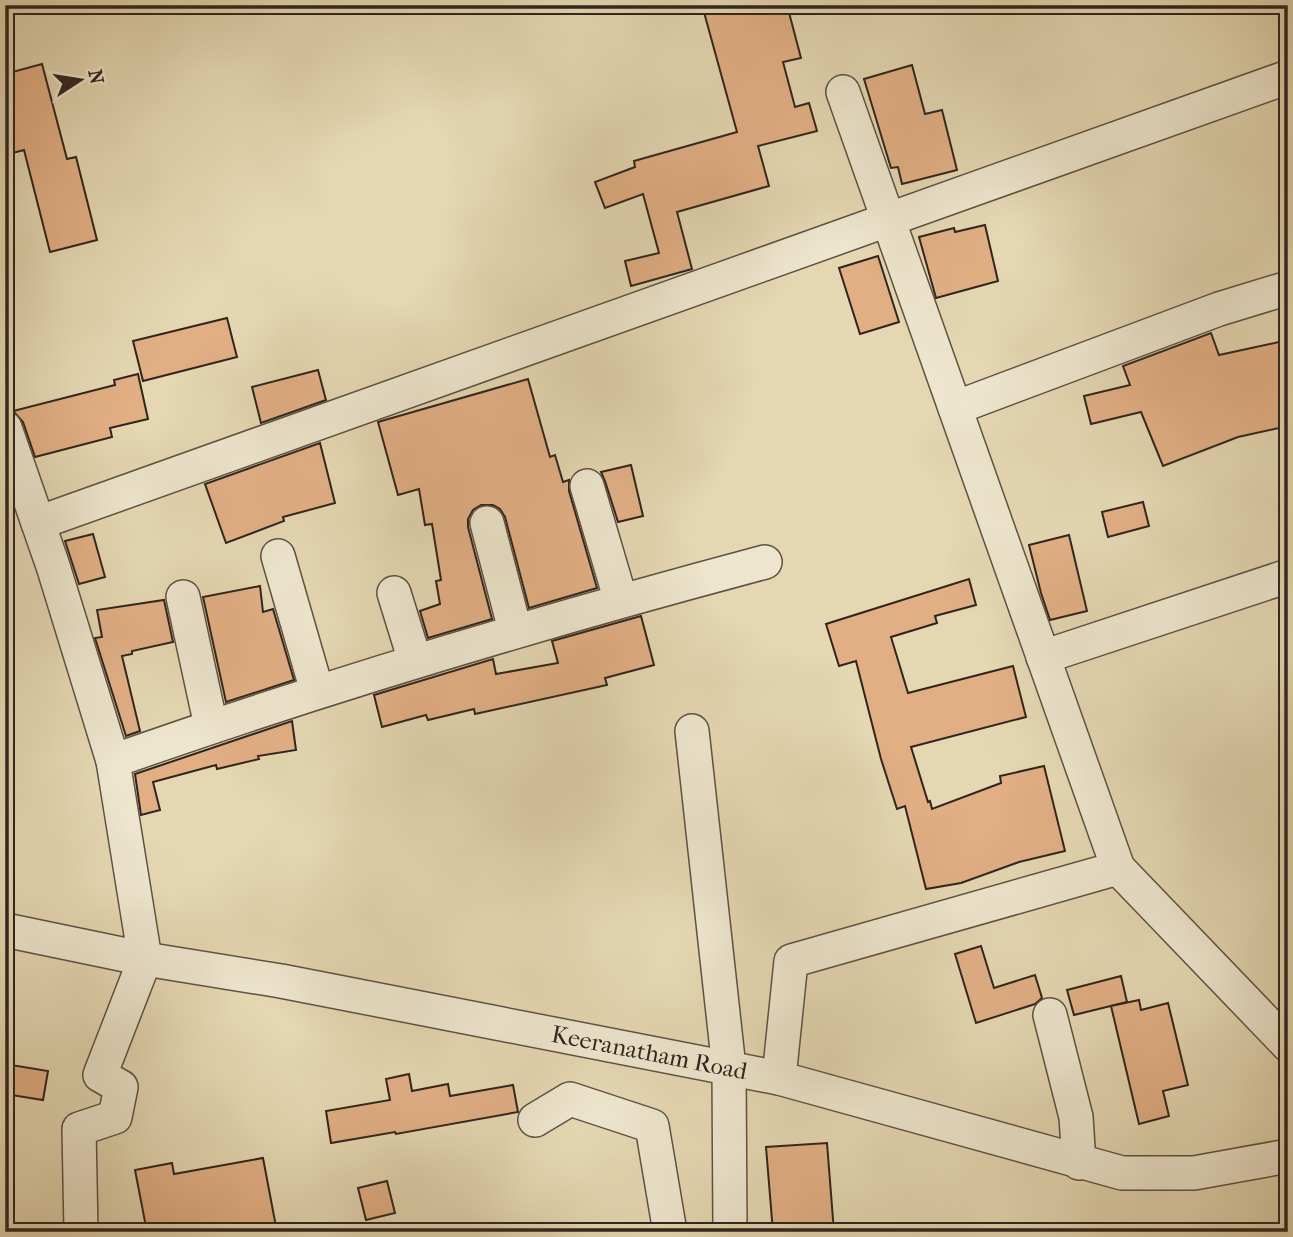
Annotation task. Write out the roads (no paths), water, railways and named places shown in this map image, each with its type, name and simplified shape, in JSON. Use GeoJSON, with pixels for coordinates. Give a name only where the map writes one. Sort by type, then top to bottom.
{"type":"FeatureCollection","features":[{"type":"Feature","properties":{"kind":"street"},"geometry":{"type":"LineString","coordinates":[[38,523],[1288,77]]}},
{"type":"Feature","properties":{"kind":"street"},"geometry":{"type":"LineString","coordinates":[[843,92],[1118,868],[1288,1045]]}},
{"type":"Feature","properties":{"kind":"street"},"geometry":{"type":"LineString","coordinates":[[955,408],[1219,309],[1288,288]]}},
{"type":"Feature","properties":{"kind":"street"},"geometry":{"type":"LineString","coordinates":[[5,428],[113,761],[145,960],[100,1075],[121,1087],[115,1118],[79,1129],[81,1232]]}},
{"type":"Feature","properties":{"kind":"street"},"geometry":{"type":"LineString","coordinates":[[587,486],[621,601]]}},
{"type":"Feature","properties":{"kind":"street"},"geometry":{"type":"LineString","coordinates":[[487,523],[516,630]]}},
{"type":"Feature","properties":{"kind":"street"},"geometry":{"type":"LineString","coordinates":[[278,556],[317,691]]}},
{"type":"Feature","properties":{"kind":"street"},"geometry":{"type":"LineString","coordinates":[[113,761],[317,691],[516,630],[765,562]]}},
{"type":"Feature","properties":{"kind":"street"},"geometry":{"type":"LineString","coordinates":[[1043,657],[1288,576]]}},
{"type":"Feature","properties":{"kind":"street"},"geometry":{"type":"LineString","coordinates":[[394,593],[415,661]]}},
{"type":"Feature","properties":{"kind":"street"},"geometry":{"type":"LineString","coordinates":[[183,597],[211,726]]}},
{"type":"Feature","properties":{"kind":"street"},"geometry":{"type":"LineString","coordinates":[[692,731],[729,1068],[730,1232]]}},
{"type":"Feature","properties":{"kind":"street"},"geometry":{"type":"LineString","coordinates":[[779,1078],[791,961],[1118,868]]}},
{"type":"Feature","properties":{"kind":"street","name":"Keeranatham Road"},"geometry":{"type":"LineString","coordinates":[[5,930],[145,960],[281,981],[779,1078],[1122,1174],[1194,1173],[1288,1156]]}},
{"type":"Feature","properties":{"kind":"street"},"geometry":{"type":"LineString","coordinates":[[1050,1015],[1076,1117],[1079,1163]]}},
{"type":"Feature","properties":{"kind":"street"},"geometry":{"type":"LineString","coordinates":[[535,1120],[570,1100],[652,1126],[670,1232]]}}]}
